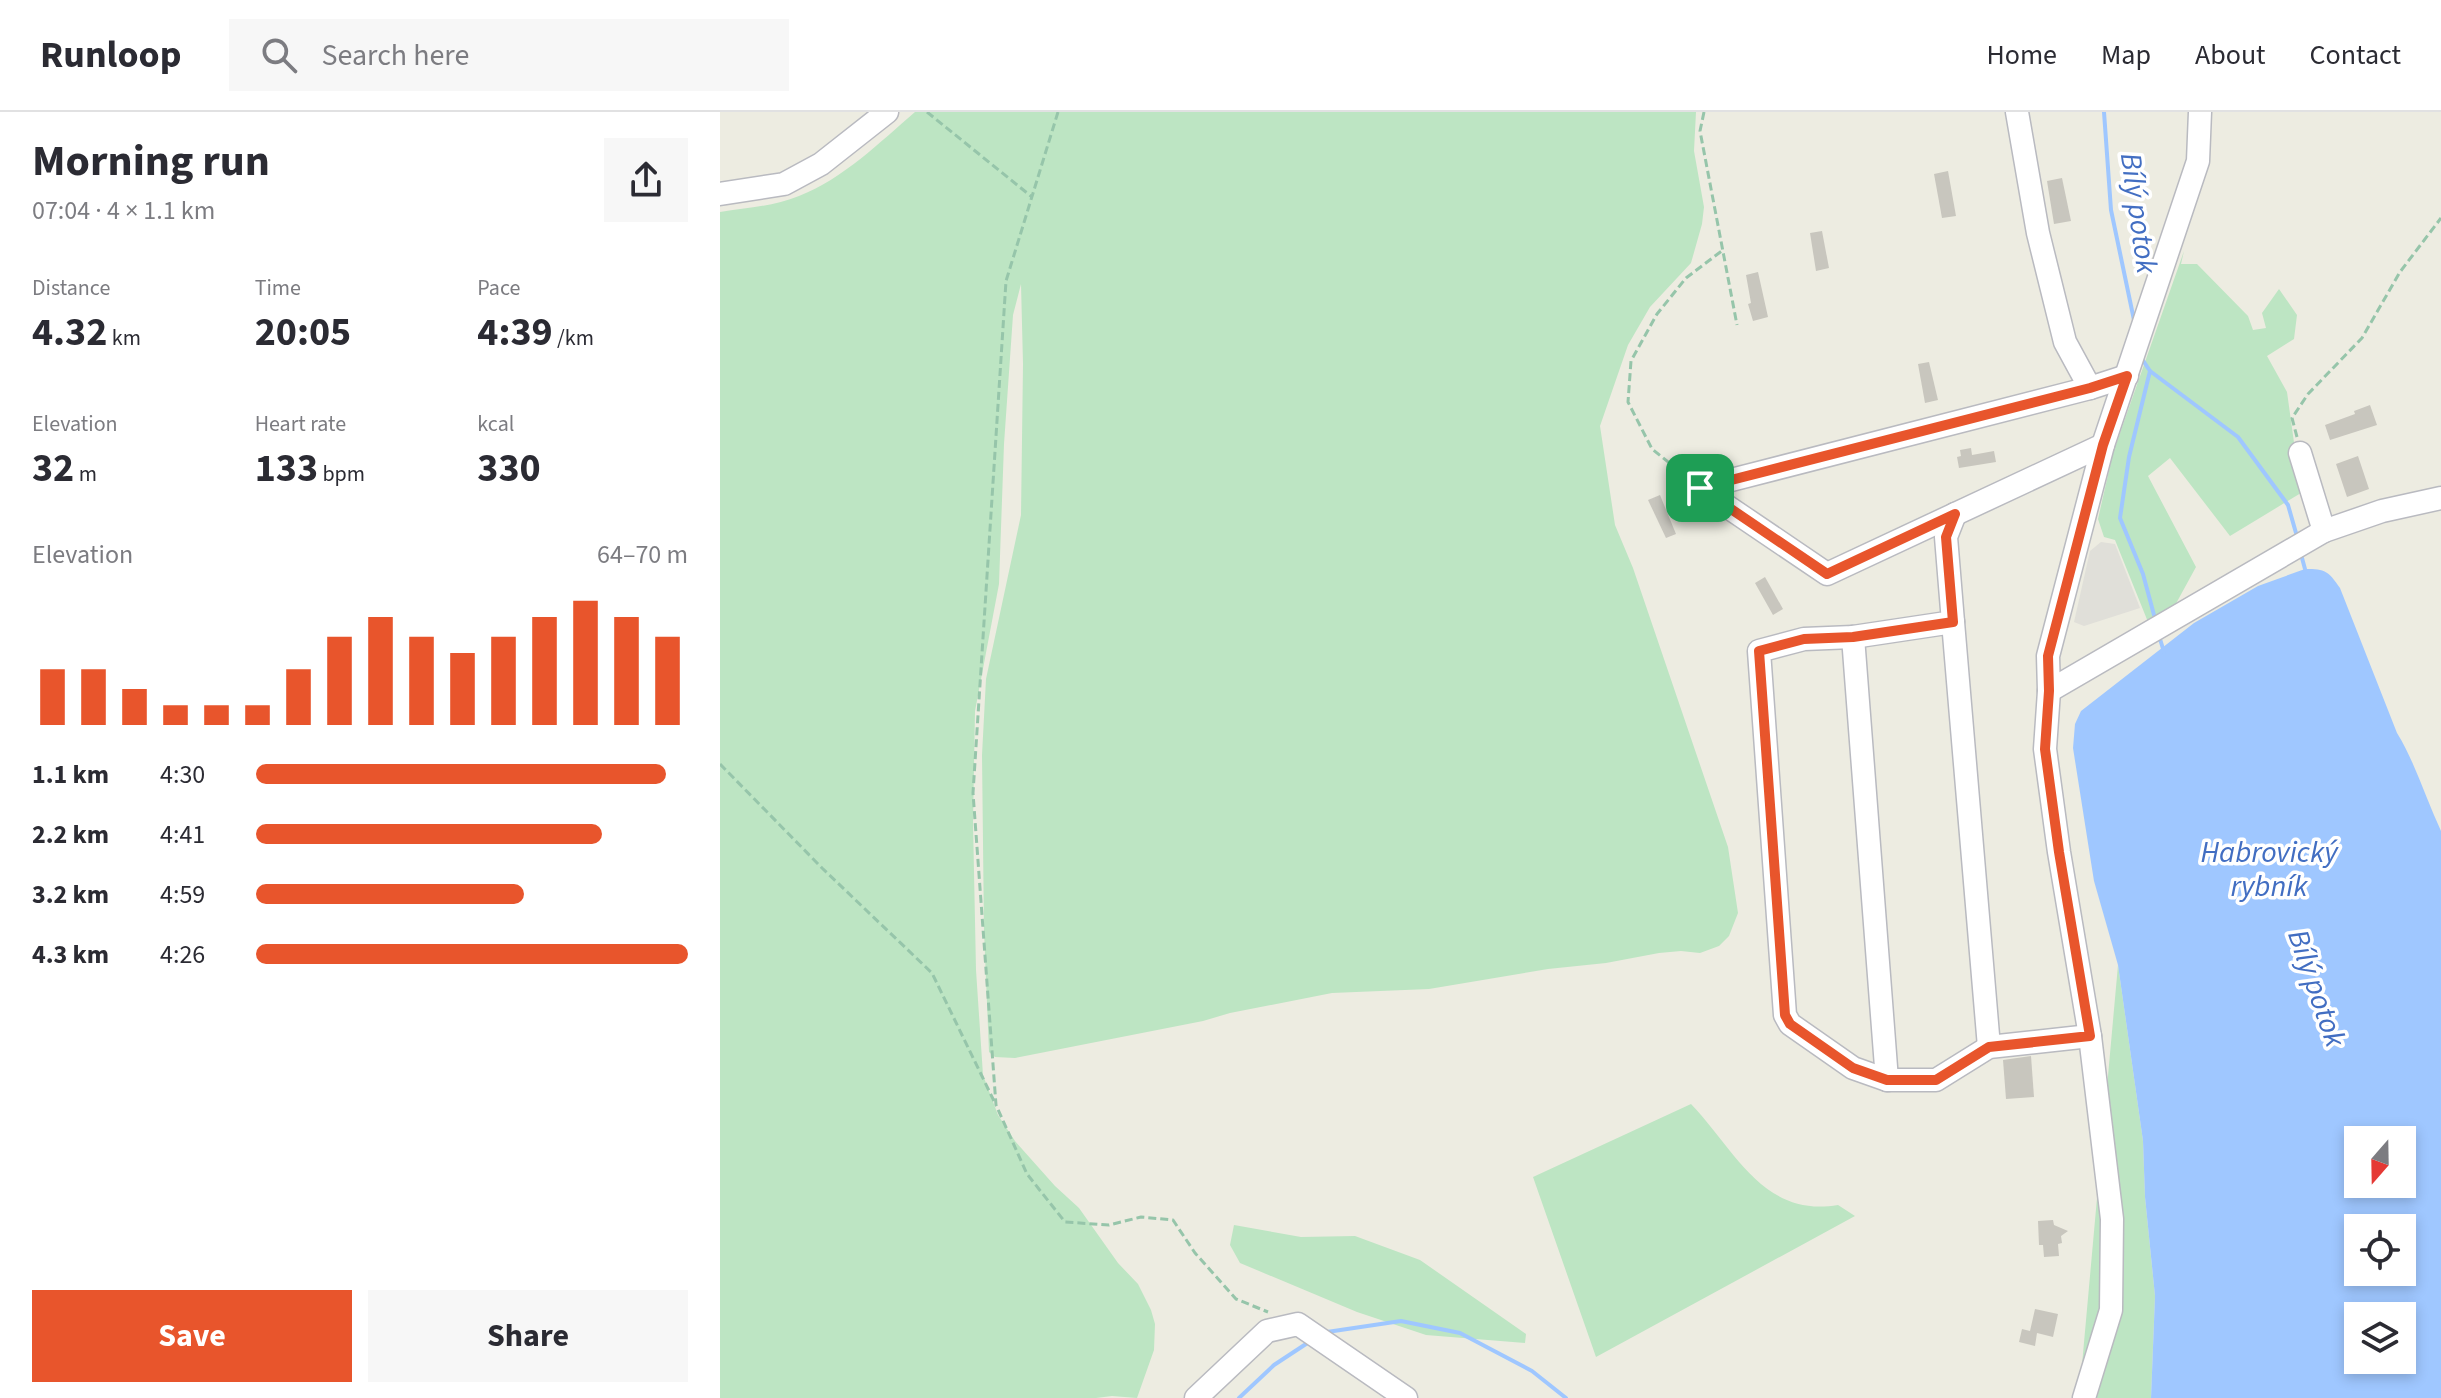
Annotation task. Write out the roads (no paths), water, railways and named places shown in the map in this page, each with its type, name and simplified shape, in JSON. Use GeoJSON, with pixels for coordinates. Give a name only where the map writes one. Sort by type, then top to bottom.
{"type":"FeatureCollection","features":[{"type":"Feature","properties":{"kind":"street"},"geometry":{"type":"LineString","coordinates":[[720,194],[784,184],[821,164],[887,112]]}},
{"type":"Feature","properties":{"kind":"street"},"geometry":{"type":"LineString","coordinates":[[2017,112],[2038,233],[2065,342],[2090,388]]}},
{"type":"Feature","properties":{"kind":"street"},"geometry":{"type":"LineString","coordinates":[[2084,1398],[2111,1310],[2112,1219],[2090,1036],[2045,749],[2048,656],[2103,445],[2198,161],[2200,112]]}},
{"type":"Feature","properties":{"kind":"street"},"geometry":{"type":"LineString","coordinates":[[2103,445],[1827,574],[1700,488],[2127,376]]}},
{"type":"Feature","properties":{"kind":"street"},"geometry":{"type":"LineString","coordinates":[[2300,453],[2324,531]]}},
{"type":"Feature","properties":{"kind":"street"},"geometry":{"type":"LineString","coordinates":[[2049,691],[2324,531],[2382,511],[2441,498]]}},
{"type":"Feature","properties":{"kind":"street"},"geometry":{"type":"LineString","coordinates":[[1955,514],[1946,537],[1989,1047]]}},
{"type":"Feature","properties":{"kind":"street"},"geometry":{"type":"LineString","coordinates":[[1953,622],[1853,637],[1804,639],[1759,651],[1785,1015],[1790,1024],[1853,1068],[1887,1080],[1936,1080],[1989,1047],[2090,1036]]}},
{"type":"Feature","properties":{"kind":"street"},"geometry":{"type":"LineString","coordinates":[[1853,637],[1887,1080]]}},
{"type":"Feature","properties":{"kind":"street"},"geometry":{"type":"LineString","coordinates":[[1196,1398],[1267,1331],[1298,1324],[1406,1398]]}},
{"type":"Feature","properties":{"kind":"water","name":"Habrovický rybník"},"geometry":{"type":"Polygon","coordinates":[[[2305,569],[2326,572],[2340,588],[2397,733],[2441,831],[2441,1398],[2151,1398],[2155,1296],[2143,1141],[2118,965],[2094,881],[2073,748],[2075,724],[2081,711],[2194,623],[2258,586],[2305,569]]]}},
{"type":"Feature","properties":{"kind":"waterway","name":"Bílý potok"},"geometry":{"type":"LineString","coordinates":[[2104,112],[2111,210],[2134,320]]}},
{"type":"Feature","properties":{"kind":"waterway","name":"Bílý potok"},"geometry":{"type":"LineString","coordinates":[[2142,359],[2150,371],[2129,457],[2120,518],[2143,574],[2154,615]]}},
{"type":"Feature","properties":{"kind":"waterway"},"geometry":{"type":"LineString","coordinates":[[2150,371],[2238,437],[2288,505],[2296,533]]}},
{"type":"Feature","properties":{"kind":"waterway"},"geometry":{"type":"LineString","coordinates":[[2302,558],[2305,569]]}},
{"type":"Feature","properties":{"kind":"waterway","name":"Bílý potok"},"geometry":{"type":"LineString","coordinates":[[2160,639],[2164,652]]}},
{"type":"Feature","properties":{"kind":"waterway"},"geometry":{"type":"LineString","coordinates":[[1327,1332],[1401,1321],[1460,1333],[1532,1371],[1566,1398]]}},
{"type":"Feature","properties":{"kind":"waterway"},"geometry":{"type":"LineString","coordinates":[[1239,1398],[1274,1365],[1309,1342]]}}]}
